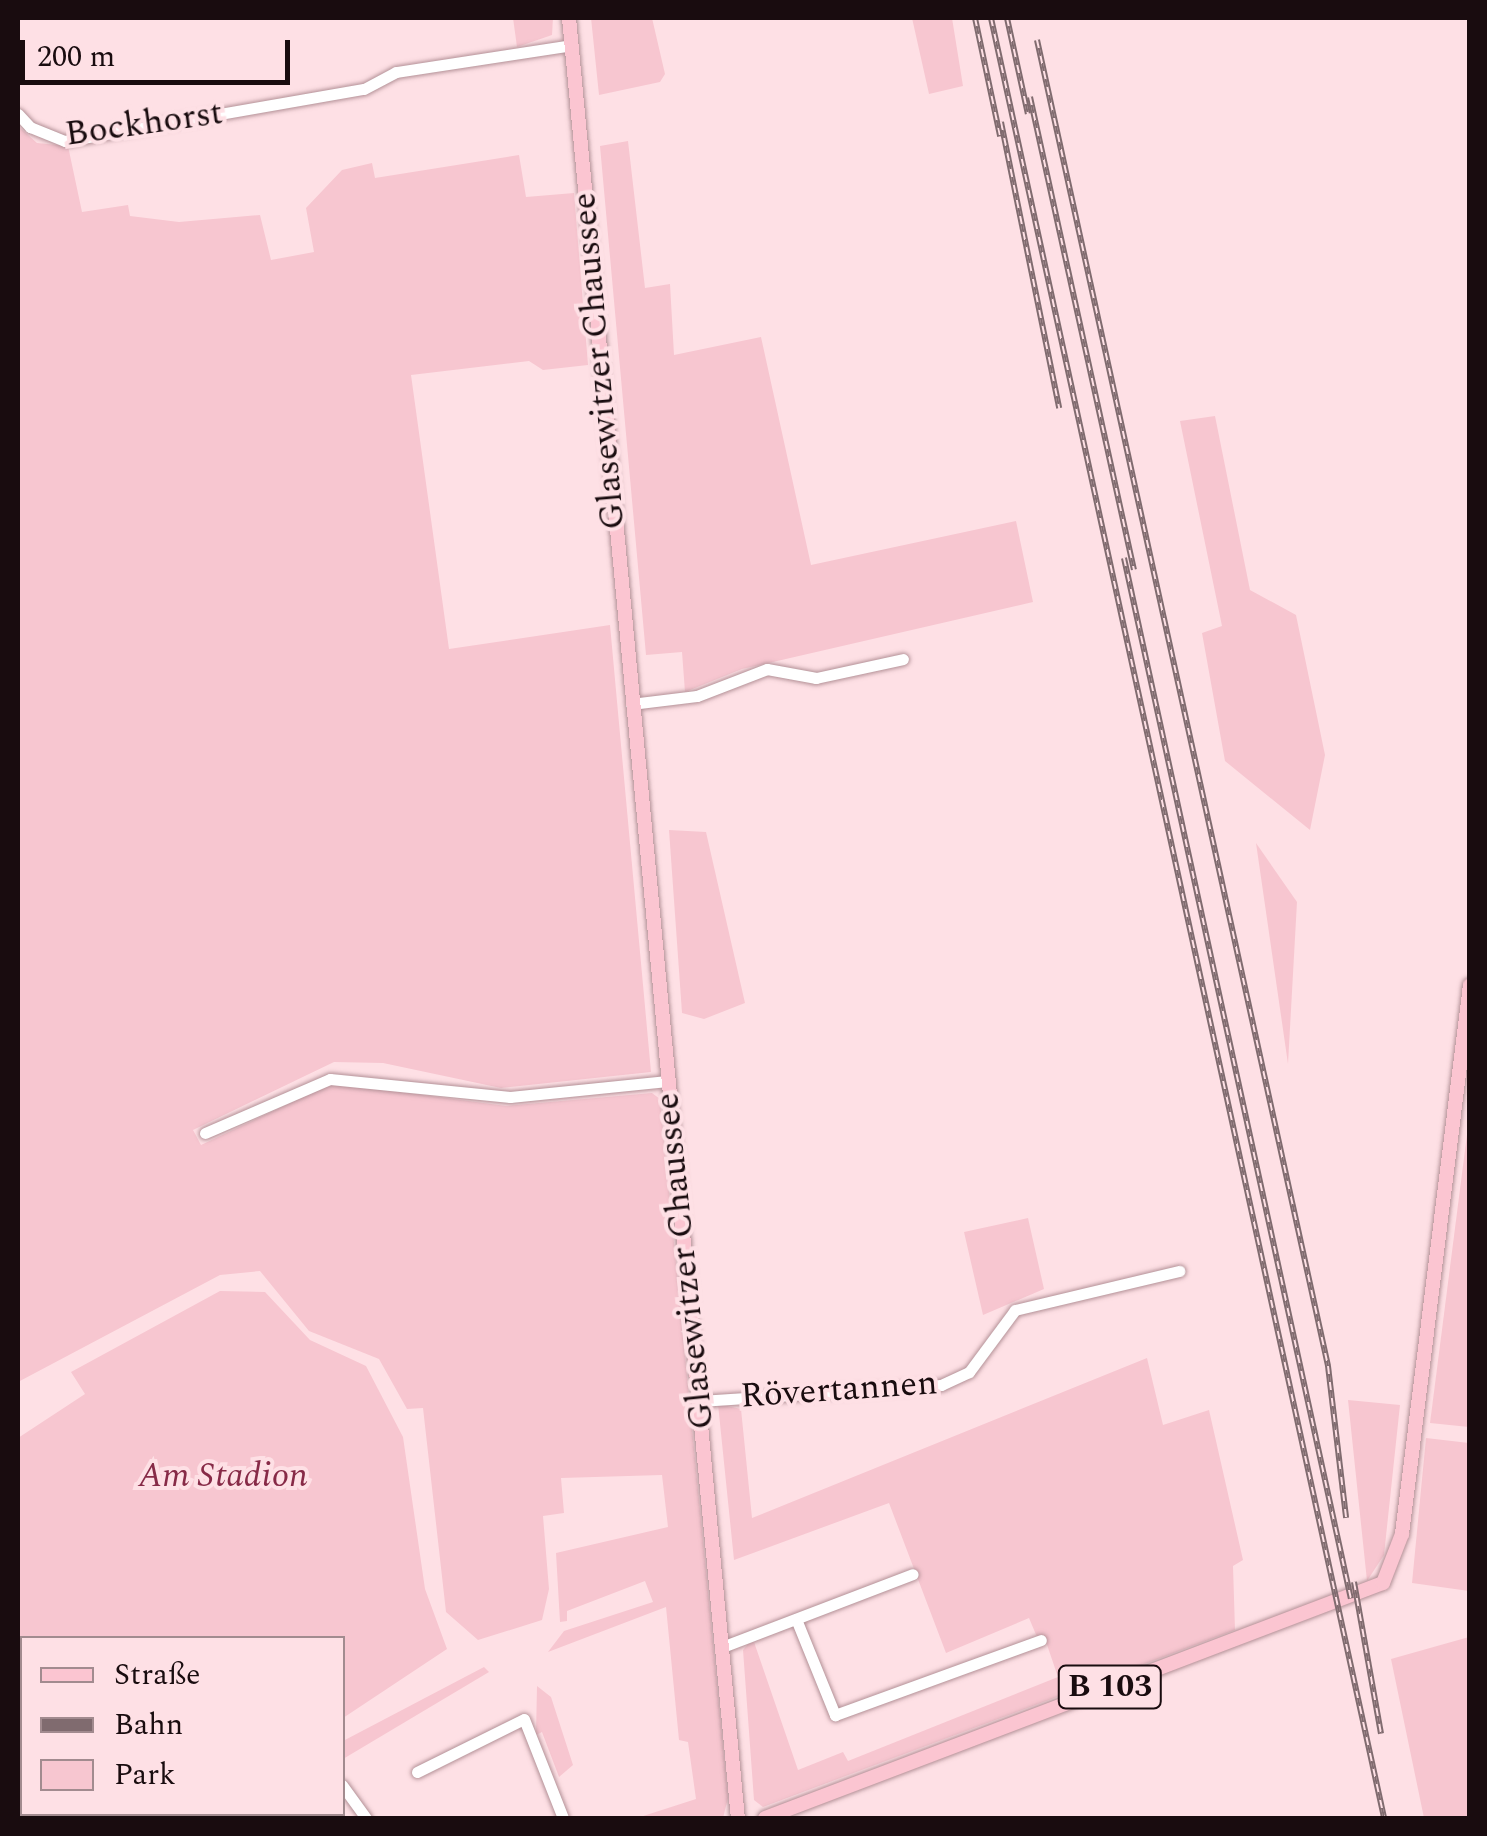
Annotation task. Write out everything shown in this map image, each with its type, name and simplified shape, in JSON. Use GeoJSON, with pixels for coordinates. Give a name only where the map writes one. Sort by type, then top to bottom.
{"type":"FeatureCollection","features":[{"type":"Feature","properties":{"kind":"main road","name":"Glasewitzer Chaussee"},"geometry":{"type":"LineString","coordinates":[[569,18],[738,1818]]}},
{"type":"Feature","properties":{"kind":"main road","name":"B 103"},"geometry":{"type":"LineString","coordinates":[[765,1818],[1383,1583],[1402,1534],[1470,985]]}},
{"type":"Feature","properties":{"kind":"street","name":"Bockhorst"},"geometry":{"type":"LineString","coordinates":[[18,114],[30,127],[65,141],[364,90],[396,72],[572,45]]}},
{"type":"Feature","properties":{"kind":"street"},"geometry":{"type":"LineString","coordinates":[[631,704],[697,696],[767,669],[816,678],[903,659]]}},
{"type":"Feature","properties":{"kind":"street"},"geometry":{"type":"LineString","coordinates":[[205,1133],[330,1079],[510,1097],[667,1080]]}},
{"type":"Feature","properties":{"kind":"street","name":"Rövertannen"},"geometry":{"type":"LineString","coordinates":[[700,1400],[941,1385],[969,1372],[1016,1310],[1179,1271]]}},
{"type":"Feature","properties":{"kind":"street"},"geometry":{"type":"LineString","coordinates":[[722,1647],[913,1574]]}},
{"type":"Feature","properties":{"kind":"street"},"geometry":{"type":"LineString","coordinates":[[796,1619],[835,1715],[1041,1640]]}},
{"type":"Feature","properties":{"kind":"street"},"geometry":{"type":"LineString","coordinates":[[417,1772],[524,1719],[563,1818]]}},
{"type":"Feature","properties":{"kind":"street"},"geometry":{"type":"LineString","coordinates":[[345,1790],[364,1818]]}},
{"type":"Feature","properties":{"kind":"green space"},"geometry":{"type":"Polygon","coordinates":[[[513,18],[553,18],[552,35],[517,47],[513,18]]]}},
{"type":"Feature","properties":{"kind":"green space"},"geometry":{"type":"Polygon","coordinates":[[[591,18],[652,18],[665,74],[660,82],[599,95],[591,18]]]}},
{"type":"Feature","properties":{"kind":"green space"},"geometry":{"type":"Polygon","coordinates":[[[912,18],[952,18],[963,86],[929,94],[912,18]]]}},
{"type":"Feature","properties":{"kind":"green space"},"geometry":{"type":"Polygon","coordinates":[[[18,126],[37,143],[68,146],[82,212],[128,205],[130,216],[179,222],[260,215],[271,260],[314,252],[306,208],[342,170],[372,163],[375,178],[519,155],[526,197],[574,193],[588,365],[543,370],[529,361],[411,375],[449,649],[610,625],[651,1072],[501,1088],[383,1063],[334,1062],[193,1130],[201,1145],[333,1083],[506,1106],[652,1093],[660,1099],[728,1798],[723,1818],[637,1818],[696,1799],[688,1742],[679,1740],[666,1607],[548,1652],[564,1631],[653,1602],[645,1581],[567,1611],[567,1621],[560,1622],[556,1553],[668,1527],[662,1475],[561,1478],[564,1513],[543,1516],[549,1589],[542,1620],[478,1640],[446,1612],[423,1408],[407,1409],[379,1359],[309,1331],[260,1271],[220,1275],[18,1382],[18,126]]]}},
{"type":"Feature","properties":{"kind":"green space"},"geometry":{"type":"Polygon","coordinates":[[[628,141],[645,288],[670,284],[674,355],[761,337],[811,565],[1016,521],[1033,602],[742,669],[685,692],[682,652],[646,655],[600,146],[628,141]]]}},
{"type":"Feature","properties":{"kind":"green space"},"geometry":{"type":"Polygon","coordinates":[[[1215,416],[1250,590],[1296,615],[1325,755],[1310,830],[1225,761],[1202,633],[1222,626],[1180,421],[1215,416]]]}},
{"type":"Feature","properties":{"kind":"green space"},"geometry":{"type":"Polygon","coordinates":[[[669,830],[706,832],[745,1003],[704,1019],[682,1013],[669,830]]]}},
{"type":"Feature","properties":{"kind":"green space"},"geometry":{"type":"Polygon","coordinates":[[[1256,843],[1297,902],[1288,1064],[1256,843]]]}},
{"type":"Feature","properties":{"kind":"green space"},"geometry":{"type":"Polygon","coordinates":[[[1469,1119],[1469,1427],[1430,1423],[1469,1119]]]}},
{"type":"Feature","properties":{"kind":"green space"},"geometry":{"type":"Polygon","coordinates":[[[1028,1218],[1044,1289],[983,1315],[964,1232],[1028,1218]]]}},
{"type":"Feature","properties":{"kind":"green space","name":"Am Stadion"},"geometry":{"type":"Polygon","coordinates":[[[220,1291],[265,1292],[310,1340],[366,1366],[403,1437],[425,1589],[447,1649],[345,1717],[345,1636],[20,1636],[18,1781],[18,1438],[85,1394],[71,1372],[220,1291]]]}},
{"type":"Feature","properties":{"kind":"green space"},"geometry":{"type":"Polygon","coordinates":[[[1147,1358],[1163,1425],[1209,1410],[1243,1560],[1233,1566],[1235,1630],[763,1807],[754,1800],[743,1650],[748,1644],[754,1642],[798,1770],[843,1752],[848,1761],[1058,1677],[1044,1636],[1037,1637],[1029,1618],[946,1653],[889,1503],[734,1560],[718,1404],[741,1409],[752,1518],[1147,1358]]]}},
{"type":"Feature","properties":{"kind":"green space"},"geometry":{"type":"Polygon","coordinates":[[[1348,1400],[1400,1405],[1384,1555],[1367,1581],[1348,1400]]]}},
{"type":"Feature","properties":{"kind":"green space"},"geometry":{"type":"Polygon","coordinates":[[[1426,1438],[1469,1443],[1469,1591],[1412,1583],[1426,1438]]]}},
{"type":"Feature","properties":{"kind":"green space"},"geometry":{"type":"Polygon","coordinates":[[[1469,1637],[1469,1818],[1424,1818],[1391,1659],[1469,1637]]]}},
{"type":"Feature","properties":{"kind":"green space"},"geometry":{"type":"Polygon","coordinates":[[[484,1667],[489,1672],[345,1758],[345,1740],[484,1667]]]}},
{"type":"Feature","properties":{"kind":"green space"},"geometry":{"type":"Polygon","coordinates":[[[537,1686],[551,1697],[573,1765],[559,1777],[542,1732],[536,1735],[537,1686]]]}},
{"type":"Feature","properties":{"kind":"railway"},"geometry":{"type":"LineString","coordinates":[[975,18],[1000,136]]}},
{"type":"Feature","properties":{"kind":"railway"},"geometry":{"type":"LineString","coordinates":[[991,18],[1384,1818]]}},
{"type":"Feature","properties":{"kind":"railway"},"geometry":{"type":"LineString","coordinates":[[1007,18],[1028,114]]}},
{"type":"Feature","properties":{"kind":"railway"},"geometry":{"type":"LineString","coordinates":[[1037,40],[1328,1366],[1346,1518]]}},
{"type":"Feature","properties":{"kind":"railway"},"geometry":{"type":"LineString","coordinates":[[1030,97],[1134,570]]}},
{"type":"Feature","properties":{"kind":"railway"},"geometry":{"type":"LineString","coordinates":[[1001,122],[1059,408]]}},
{"type":"Feature","properties":{"kind":"railway"},"geometry":{"type":"LineString","coordinates":[[1124,558],[1351,1599]]}},
{"type":"Feature","properties":{"kind":"railway"},"geometry":{"type":"LineString","coordinates":[[1354,1582],[1381,1734]]}}]}
